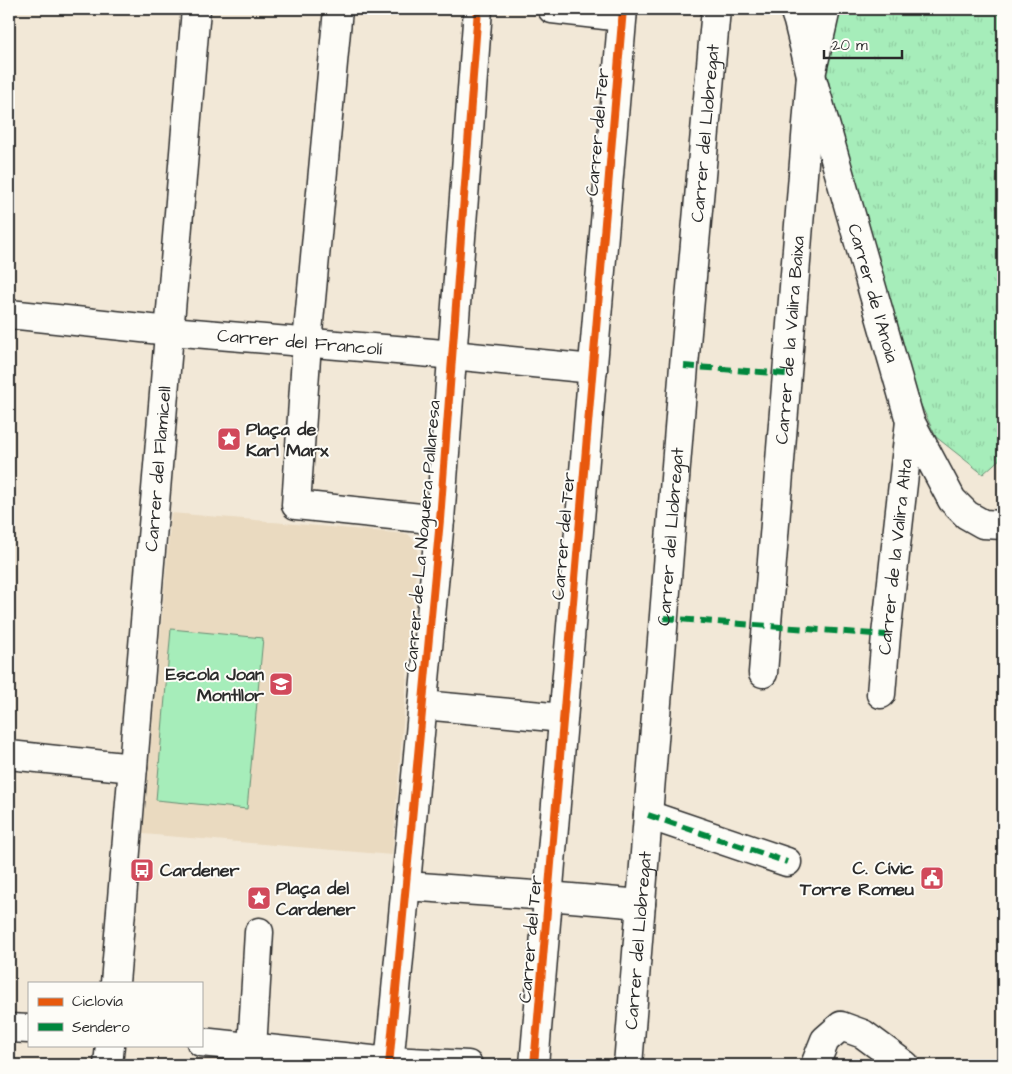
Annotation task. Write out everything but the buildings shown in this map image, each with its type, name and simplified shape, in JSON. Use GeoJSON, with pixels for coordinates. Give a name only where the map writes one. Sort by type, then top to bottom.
{"type":"FeatureCollection","features":[{"type":"Feature","properties":{"kind":"street","name":"Carrer del Flamicell"},"geometry":{"type":"LineString","coordinates":[[115,982],[196,9]]}},
{"type":"Feature","properties":{"kind":"street"},"geometry":{"type":"LineString","coordinates":[[338,9],[307,343],[296,505],[440,520]]}},
{"type":"Feature","properties":{"kind":"street","name":"Carrer de La Noguera Pallaresa"},"geometry":{"type":"LineString","coordinates":[[389,1063],[440,520],[478,9]]}},
{"type":"Feature","properties":{"kind":"street"},"geometry":{"type":"LineString","coordinates":[[552,9],[622,13]]}},
{"type":"Feature","properties":{"kind":"street","name":"Carrer del Llobregat"},"geometry":{"type":"LineString","coordinates":[[628,1065],[684,366],[716,9]]}},
{"type":"Feature","properties":{"kind":"street","name":"Carrer de la Valira Baixa"},"geometry":{"type":"LineString","coordinates":[[763,673],[810,75],[826,9]]}},
{"type":"Feature","properties":{"kind":"street","name":"Carrer del Ter"},"geometry":{"type":"LineString","coordinates":[[534,1065],[622,13]]}},
{"type":"Feature","properties":{"kind":"street","name":"Carrer de l'Anoia"},"geometry":{"type":"LineString","coordinates":[[796,15],[810,75],[910,421],[952,500],[967,515],[983,524],[1003,525]]}},
{"type":"Feature","properties":{"kind":"street","name":"Carrer del Francolí"},"geometry":{"type":"LineString","coordinates":[[9,314],[170,331],[592,369]]}},
{"type":"Feature","properties":{"kind":"street","name":"Carrer de la Valira Alta"},"geometry":{"type":"LineString","coordinates":[[882,694],[910,421]]}},
{"type":"Feature","properties":{"kind":"street"},"geometry":{"type":"LineString","coordinates":[[423,705],[563,718]]}},
{"type":"Feature","properties":{"kind":"street"},"geometry":{"type":"LineString","coordinates":[[9,755],[133,768]]}},
{"type":"Feature","properties":{"kind":"street"},"geometry":{"type":"LineString","coordinates":[[648,815],[787,862]]}},
{"type":"Feature","properties":{"kind":"street"},"geometry":{"type":"LineString","coordinates":[[406,886],[641,904]]}},
{"type":"Feature","properties":{"kind":"street"},"geometry":{"type":"LineString","coordinates":[[251,1056],[259,932]]}},
{"type":"Feature","properties":{"kind":"street"},"geometry":{"type":"LineString","coordinates":[[815,1065],[826,1040],[841,1026],[863,1034],[905,1065]]}},
{"type":"Feature","properties":{"kind":"street"},"geometry":{"type":"LineString","coordinates":[[9,1028],[28,1029]]}},
{"type":"Feature","properties":{"kind":"street"},"geometry":{"type":"LineString","coordinates":[[202,1042],[251,1056],[468,1065]]}},
{"type":"Feature","properties":{"kind":"street"},"geometry":{"type":"LineString","coordinates":[[108,1065],[110,1046]]}},
{"type":"Feature","properties":{"kind":"shaded area","name":"Escola Joan Montllor"},"geometry":{"type":"Polygon","coordinates":[[[171,513],[408,534],[418,545],[392,855],[143,834],[171,513]]]}},
{"type":"Feature","properties":{"kind":"green space"},"geometry":{"type":"Polygon","coordinates":[[[835,9],[1003,9],[1003,456],[983,474],[936,437],[913,388],[863,234],[824,61],[835,9]]]}},
{"type":"Feature","properties":{"kind":"green space"},"geometry":{"type":"Polygon","coordinates":[[[171,629],[263,638],[247,809],[156,800],[171,629]]]}},
{"type":"Feature","properties":{"kind":"marked path"},"geometry":{"type":"LineString","coordinates":[[684,366],[786,374]]}},
{"type":"Feature","properties":{"kind":"marked path"},"geometry":{"type":"LineString","coordinates":[[664,618],[886,635]]}},
{"type":"Feature","properties":{"kind":"marked path"},"geometry":{"type":"LineString","coordinates":[[648,815],[787,862]]}},
{"type":"Feature","properties":{"kind":"cycle path"},"geometry":{"type":"LineString","coordinates":[[389,1065],[440,520],[478,9]]}},
{"type":"Feature","properties":{"kind":"cycle path"},"geometry":{"type":"LineString","coordinates":[[534,1065],[623,9]]}},
{"type":"Feature","properties":{"kind":"place","name":"Plaça de Karl Marx"},"geometry":{"type":"Point","coordinates":[229,439]}},
{"type":"Feature","properties":{"kind":"place","name":"Escola Joan Montllor"},"geometry":{"type":"Point","coordinates":[281,684]}},
{"type":"Feature","properties":{"kind":"place","name":"Cardener"},"geometry":{"type":"Point","coordinates":[142,870]}},
{"type":"Feature","properties":{"kind":"place","name":"C. Cívic Torre Romeu"},"geometry":{"type":"Point","coordinates":[932,878]}},
{"type":"Feature","properties":{"kind":"place","name":"Plaça del Cardener"},"geometry":{"type":"Point","coordinates":[259,898]}}]}
